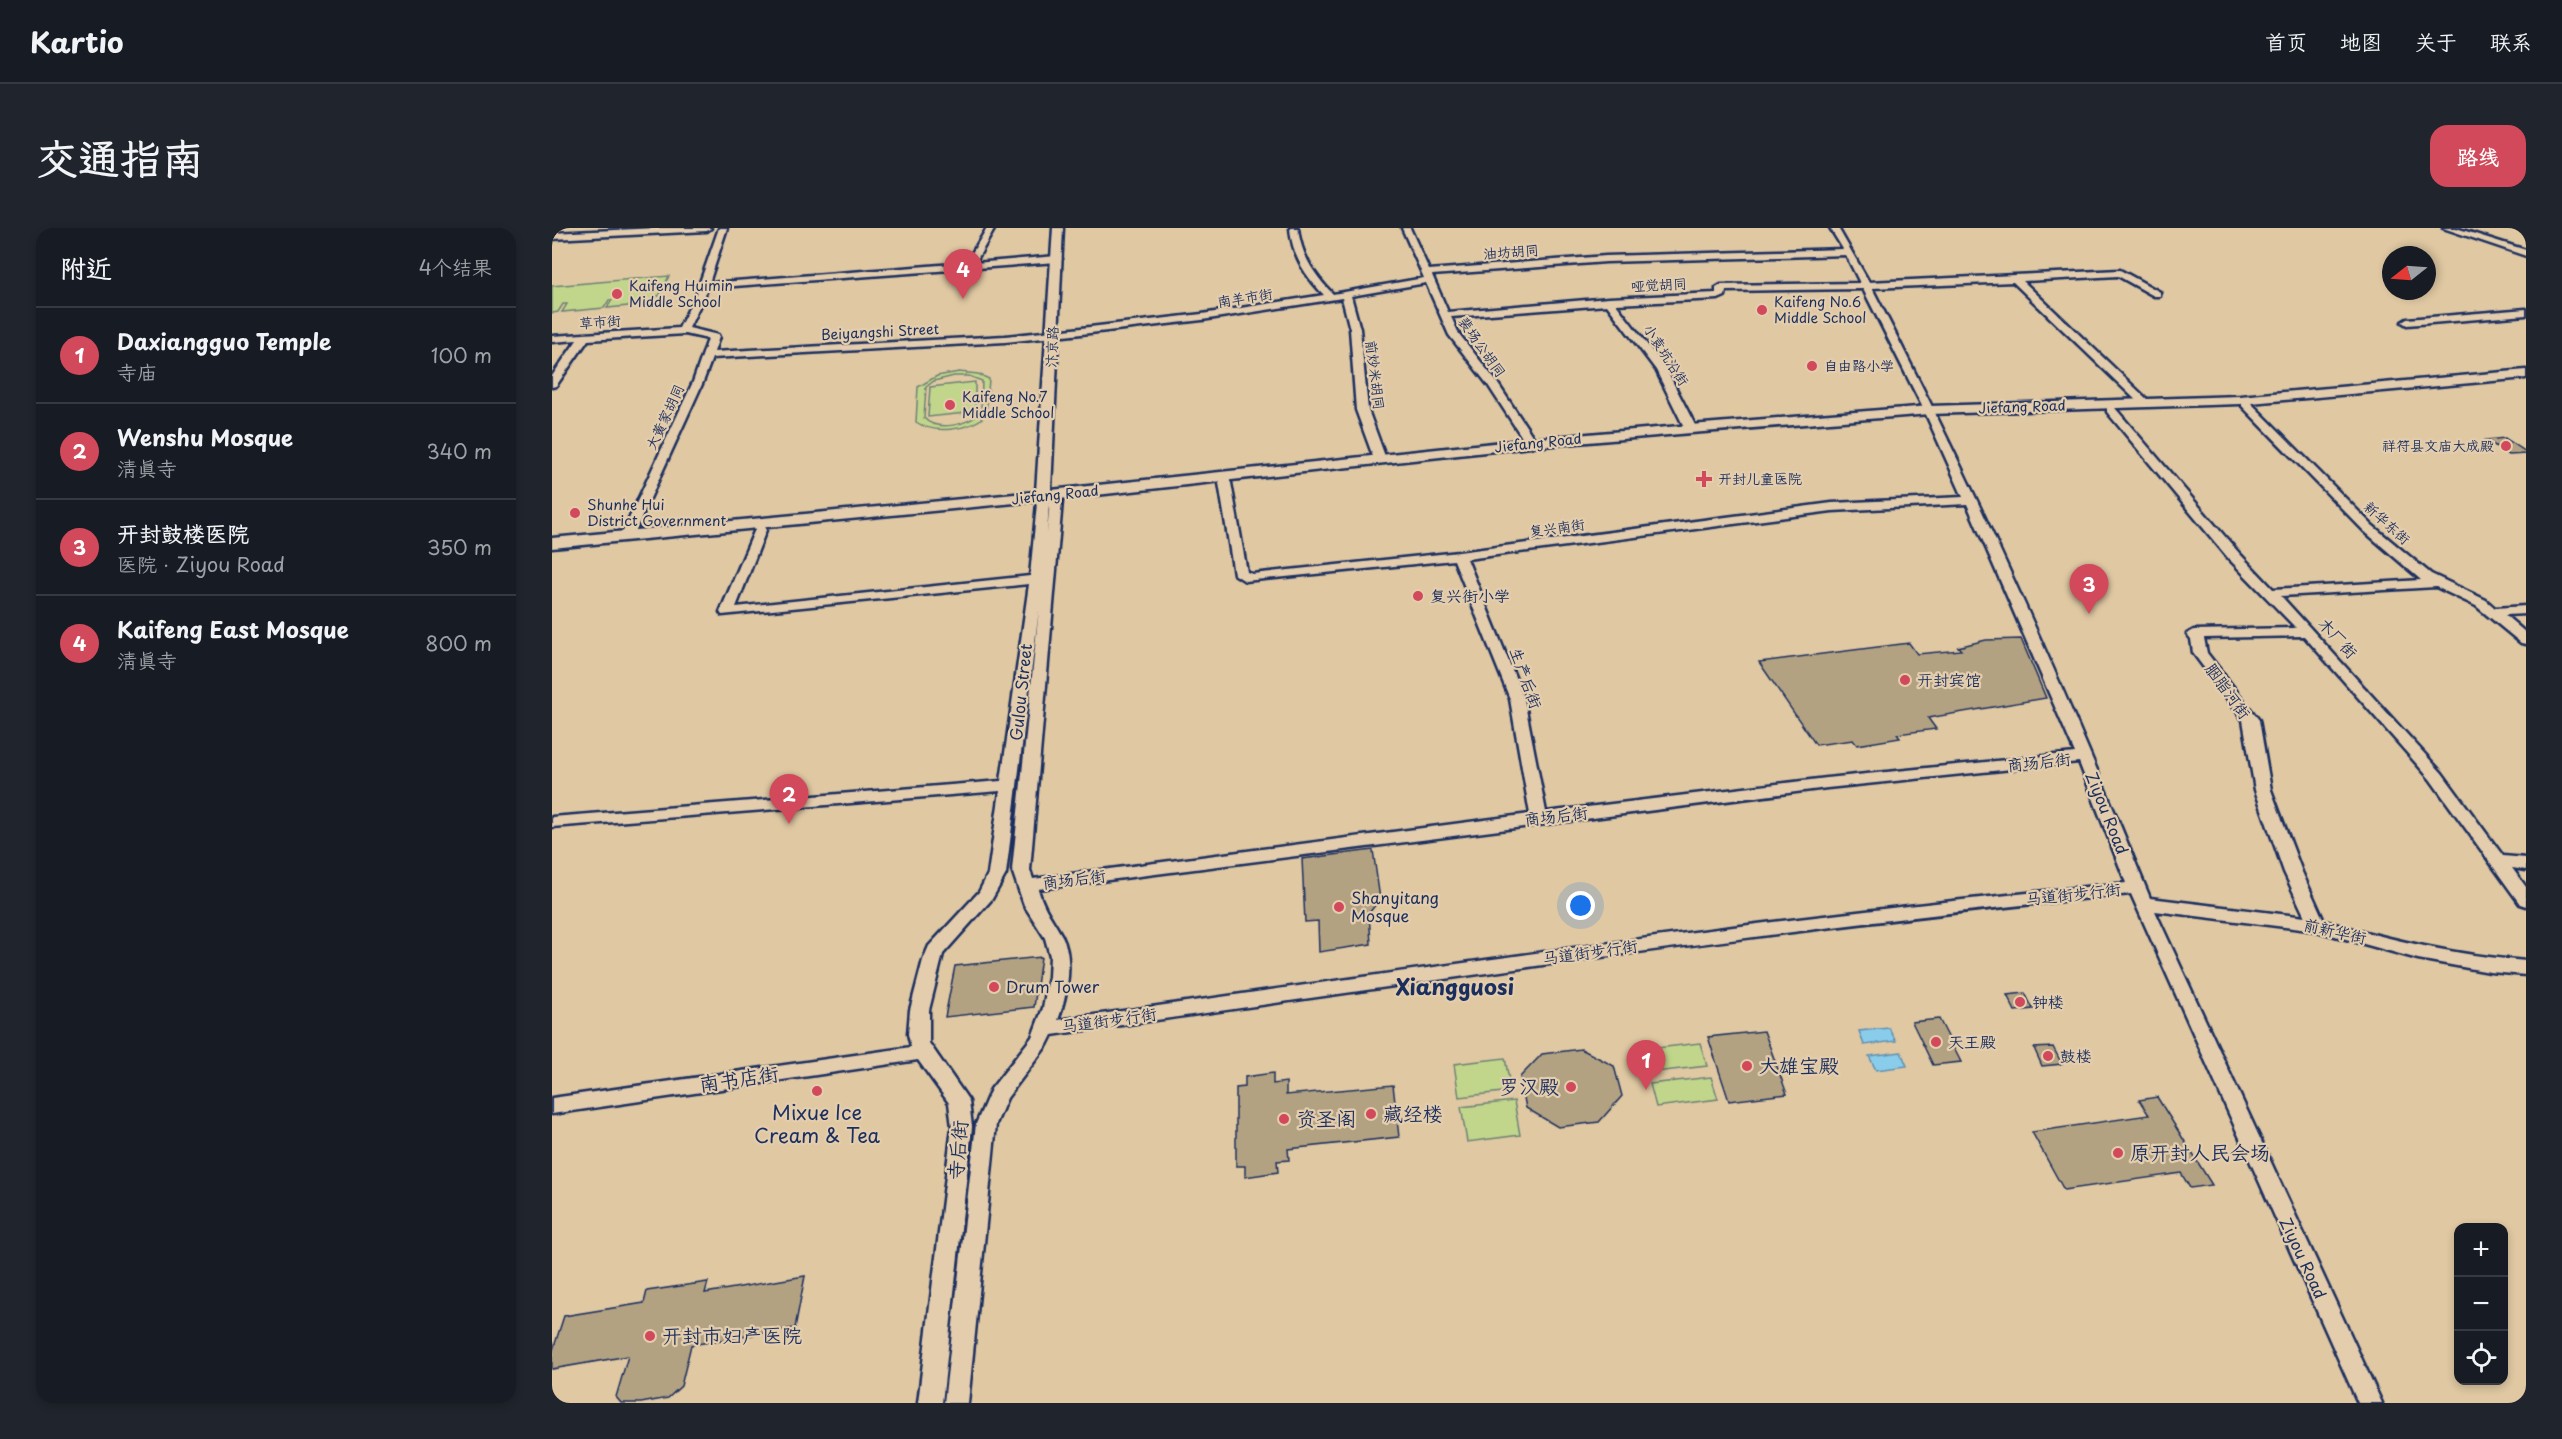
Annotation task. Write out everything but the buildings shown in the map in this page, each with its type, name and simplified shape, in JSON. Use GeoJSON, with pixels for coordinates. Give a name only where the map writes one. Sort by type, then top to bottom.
{"type":"FeatureCollection","features":[{"type":"Feature","properties":{"kind":"main road","name":"汴京路"},"geometry":{"type":"LineString","coordinates":[[1058,228],[1059,334]]}},
{"type":"Feature","properties":{"kind":"main road","name":"汴京路"},"geometry":{"type":"LineString","coordinates":[[1050,499],[1059,334],[1068,228]]}},
{"type":"Feature","properties":{"kind":"main road","name":"Jiefang Road"},"geometry":{"type":"LineString","coordinates":[[552,548],[760,530],[1050,499],[1530,443],[1691,429],[1931,413],[2263,398],[2526,374]]}},
{"type":"Feature","properties":{"kind":"main road","name":"Jiefang Road"},"geometry":{"type":"LineString","coordinates":[[552,543],[1225,483],[1555,447],[1931,413],[2111,411],[2246,404],[2526,380]]}},
{"type":"Feature","properties":{"kind":"street"},"geometry":{"type":"LineString","coordinates":[[552,236],[707,228]]}},
{"type":"Feature","properties":{"kind":"street"},"geometry":{"type":"LineString","coordinates":[[708,355],[714,337],[685,331],[684,328],[703,286],[723,228]]}},
{"type":"Feature","properties":{"kind":"street"},"geometry":{"type":"LineString","coordinates":[[968,267],[991,228]]}},
{"type":"Feature","properties":{"kind":"street"},"geometry":{"type":"LineString","coordinates":[[1294,228],[1295,240],[1301,257],[1317,284],[1331,297]]}},
{"type":"Feature","properties":{"kind":"street","name":"裴场公胡同"},"geometry":{"type":"LineString","coordinates":[[1406,228],[1454,335],[1498,393],[1530,443]]}},
{"type":"Feature","properties":{"kind":"street","name":"Ziyou Road"},"geometry":{"type":"LineString","coordinates":[[1834,228],[1849,252],[1931,413],[1971,500],[2085,758],[2140,895],[2370,1403]]}},
{"type":"Feature","properties":{"kind":"street"},"geometry":{"type":"LineString","coordinates":[[2447,228],[2526,251]]}},
{"type":"Feature","properties":{"kind":"street"},"geometry":{"type":"LineString","coordinates":[[2455,228],[2526,251]]}},
{"type":"Feature","properties":{"kind":"street","name":"油坊胡同"},"geometry":{"type":"LineString","coordinates":[[1428,277],[1606,259],[1849,252]]}},
{"type":"Feature","properties":{"kind":"street"},"geometry":{"type":"LineString","coordinates":[[703,286],[888,270],[968,267],[1057,259]]}},
{"type":"Feature","properties":{"kind":"street"},"geometry":{"type":"LineString","coordinates":[[1866,285],[2120,273],[2157,294]]}},
{"type":"Feature","properties":{"kind":"street","name":"南羊市街"},"geometry":{"type":"LineString","coordinates":[[1059,334],[1181,321],[1331,297],[1428,277]]}},
{"type":"Feature","properties":{"kind":"street"},"geometry":{"type":"LineString","coordinates":[[2015,279],[2146,404]]}},
{"type":"Feature","properties":{"kind":"street","name":"哑觉胡同"},"geometry":{"type":"LineString","coordinates":[[1444,315],[1609,301],[1718,296],[1722,294],[1721,288],[1866,285]]}},
{"type":"Feature","properties":{"kind":"street","name":"前炒米胡同"},"geometry":{"type":"LineString","coordinates":[[1346,294],[1355,330],[1362,410],[1380,459]]}},
{"type":"Feature","properties":{"kind":"street","name":"小袁坑沿街"},"geometry":{"type":"LineString","coordinates":[[1609,301],[1661,369],[1691,429]]}},
{"type":"Feature","properties":{"kind":"street"},"geometry":{"type":"LineString","coordinates":[[2407,322],[2526,312]]}},
{"type":"Feature","properties":{"kind":"street","name":"草市街"},"geometry":{"type":"LineString","coordinates":[[552,339],[685,331]]}},
{"type":"Feature","properties":{"kind":"street","name":"Beiyangshi Street"},"geometry":{"type":"LineString","coordinates":[[708,355],[1059,334]]}},
{"type":"Feature","properties":{"kind":"street"},"geometry":{"type":"LineString","coordinates":[[552,384],[585,337]]}},
{"type":"Feature","properties":{"kind":"street","name":"大黄家胡同"},"geometry":{"type":"LineString","coordinates":[[627,536],[698,382],[708,355]]}},
{"type":"Feature","properties":{"kind":"street","name":"新华东街"},"geometry":{"type":"LineString","coordinates":[[2246,404],[2368,528],[2420,573],[2470,596],[2526,640]]}},
{"type":"Feature","properties":{"kind":"street","name":"木厂街"},"geometry":{"type":"LineString","coordinates":[[2111,411],[2234,556],[2308,632],[2436,776],[2500,861],[2526,900]]}},
{"type":"Feature","properties":{"kind":"street","name":"复兴南街"},"geometry":{"type":"LineString","coordinates":[[1225,483],[1241,574],[1250,578],[1459,556],[1832,507],[1971,500]]}},
{"type":"Feature","properties":{"kind":"street","name":"Gulou Street"},"geometry":{"type":"LineString","coordinates":[[999,861],[1036,579],[1050,499]]}},
{"type":"Feature","properties":{"kind":"street","name":"Gulou Street"},"geometry":{"type":"LineString","coordinates":[[1028,885],[1020,870],[1050,499]]}},
{"type":"Feature","properties":{"kind":"street"},"geometry":{"type":"LineString","coordinates":[[760,530],[727,612],[1036,579]]}},
{"type":"Feature","properties":{"kind":"street","name":"生产后街"},"geometry":{"type":"LineString","coordinates":[[1459,556],[1517,699],[1539,818]]}},
{"type":"Feature","properties":{"kind":"street"},"geometry":{"type":"LineString","coordinates":[[2270,593],[2439,583]]}},
{"type":"Feature","properties":{"kind":"street"},"geometry":{"type":"LineString","coordinates":[[2492,612],[2526,610]]}},
{"type":"Feature","properties":{"kind":"street","name":"胭脂河街"},"geometry":{"type":"LineString","coordinates":[[2308,632],[2194,634],[2198,639],[2199,653],[2251,720],[2263,789],[2294,872],[2317,925]]}},
{"type":"Feature","properties":{"kind":"street","name":"商场后街"},"geometry":{"type":"LineString","coordinates":[[1028,885],[1827,783],[2085,758]]}},
{"type":"Feature","properties":{"kind":"street"},"geometry":{"type":"LineString","coordinates":[[552,822],[1010,785]]}},
{"type":"Feature","properties":{"kind":"street","name":"寺后街"},"geometry":{"type":"LineString","coordinates":[[930,1403],[962,1127],[959,1101],[920,1044],[917,1028],[930,963],[941,943],[986,895],[993,884],[999,861]]}},
{"type":"Feature","properties":{"kind":"street"},"geometry":{"type":"LineString","coordinates":[[2500,861],[2526,864]]}},
{"type":"Feature","properties":{"kind":"street","name":"寺后街"},"geometry":{"type":"LineString","coordinates":[[957,1403],[986,1124],[998,1095],[1040,1040],[1053,1008],[1059,956],[1054,938],[1034,905],[1028,885]]}},
{"type":"Feature","properties":{"kind":"street","name":"前新华街"},"geometry":{"type":"LineString","coordinates":[[2140,895],[2317,925],[2418,953],[2490,965],[2526,968]]}},
{"type":"Feature","properties":{"kind":"street","name":"马道街步行街"},"geometry":{"type":"LineString","coordinates":[[1045,1029],[1694,937],[1938,907],[2140,895]]}},
{"type":"Feature","properties":{"kind":"street","name":"南书店街"},"geometry":{"type":"LineString","coordinates":[[552,1106],[925,1052]]}},
{"type":"Feature","properties":{"kind":"green space"},"geometry":{"type":"Polygon","coordinates":[[[669,276],[659,296],[653,296],[649,304],[607,308],[612,300],[609,300],[604,308],[562,312],[567,304],[563,304],[558,312],[552,313],[552,286],[669,276]]]}},
{"type":"Feature","properties":{"kind":"green space"},"geometry":{"type":"Polygon","coordinates":[[[959,372],[978,374],[989,379],[986,415],[971,424],[952,429],[933,429],[916,422],[918,387],[937,376],[959,372]],[[954,376],[934,381],[926,387],[924,418],[936,425],[944,426],[976,417],[981,412],[982,381],[969,376],[954,376]]]}},
{"type":"Feature","properties":{"kind":"green space"},"geometry":{"type":"Polygon","coordinates":[[[975,382],[975,412],[928,417],[930,387],[975,382]]]}},
{"type":"Feature","properties":{"kind":"green space"},"geometry":{"type":"Polygon","coordinates":[[[1700,1043],[1707,1066],[1646,1073],[1640,1050],[1700,1043]]]}},
{"type":"Feature","properties":{"kind":"green space"},"geometry":{"type":"Polygon","coordinates":[[[1505,1058],[1511,1091],[1459,1097],[1454,1064],[1505,1058]]]}},
{"type":"Feature","properties":{"kind":"green space"},"geometry":{"type":"Polygon","coordinates":[[[1711,1077],[1718,1099],[1656,1107],[1650,1084],[1711,1077]]]}},
{"type":"Feature","properties":{"kind":"green space"},"geometry":{"type":"Polygon","coordinates":[[[1514,1101],[1520,1135],[1467,1142],[1461,1107],[1514,1101]]]}},
{"type":"Feature","properties":{"kind":"water"},"geometry":{"type":"Polygon","coordinates":[[[1889,1028],[1896,1041],[1864,1045],[1859,1031],[1889,1028]]]}},
{"type":"Feature","properties":{"kind":"water"},"geometry":{"type":"Polygon","coordinates":[[[1901,1052],[1907,1066],[1876,1070],[1869,1056],[1901,1052]]]}},
{"type":"Feature","properties":{"kind":"place","name":"Kaifeng Huimin Middle School"},"geometry":{"type":"Point","coordinates":[617,294]}},
{"type":"Feature","properties":{"kind":"place","name":"Kaifeng East Mosque"},"geometry":{"type":"Point","coordinates":[963,299]}},
{"type":"Feature","properties":{"kind":"place","name":"Kaifeng No.6 Middle School"},"geometry":{"type":"Point","coordinates":[1762,310]}},
{"type":"Feature","properties":{"kind":"place","name":"自由路小学"},"geometry":{"type":"Point","coordinates":[1812,366]}},
{"type":"Feature","properties":{"kind":"place","name":"Kaifeng No.7 Middle School"},"geometry":{"type":"Point","coordinates":[950,405]}},
{"type":"Feature","properties":{"kind":"place","name":"祥符县文庙大成殿"},"geometry":{"type":"Point","coordinates":[2506,446]}},
{"type":"Feature","properties":{"kind":"place","name":"开封儿童医院"},"geometry":{"type":"Point","coordinates":[1704,479]}},
{"type":"Feature","properties":{"kind":"place","name":"Shunhe Hui District Government"},"geometry":{"type":"Point","coordinates":[575,513]}},
{"type":"Feature","properties":{"kind":"place","name":"复兴街小学"},"geometry":{"type":"Point","coordinates":[1418,596]}},
{"type":"Feature","properties":{"kind":"place","name":"开封鼓楼医院"},"geometry":{"type":"Point","coordinates":[2089,614]}},
{"type":"Feature","properties":{"kind":"place","name":"开封宾馆"},"geometry":{"type":"Point","coordinates":[1905,680]}},
{"type":"Feature","properties":{"kind":"place","name":"Wenshu Mosque"},"geometry":{"type":"Point","coordinates":[789,824]}},
{"type":"Feature","properties":{"kind":"place","name":"Shanyitang Mosque"},"geometry":{"type":"Point","coordinates":[1339,907]}},
{"type":"Feature","properties":{"kind":"place","name":"Drum Tower"},"geometry":{"type":"Point","coordinates":[994,987]}},
{"type":"Feature","properties":{"kind":"place","name":"钟楼"},"geometry":{"type":"Point","coordinates":[2020,1002]}},
{"type":"Feature","properties":{"kind":"place","name":"天王殿"},"geometry":{"type":"Point","coordinates":[1936,1042]}},
{"type":"Feature","properties":{"kind":"place","name":"鼓楼"},"geometry":{"type":"Point","coordinates":[2048,1056]}},
{"type":"Feature","properties":{"kind":"place","name":"大雄宝殿"},"geometry":{"type":"Point","coordinates":[1747,1066]}},
{"type":"Feature","properties":{"kind":"place","name":"罗汉殿"},"geometry":{"type":"Point","coordinates":[1571,1087]}},
{"type":"Feature","properties":{"kind":"place","name":"Daxiangguo Temple"},"geometry":{"type":"Point","coordinates":[1646,1090]}},
{"type":"Feature","properties":{"kind":"place","name":"Mixue Ice Cream & Tea"},"geometry":{"type":"Point","coordinates":[817,1091]}},
{"type":"Feature","properties":{"kind":"place","name":"藏经楼"},"geometry":{"type":"Point","coordinates":[1371,1114]}},
{"type":"Feature","properties":{"kind":"place","name":"资圣阁"},"geometry":{"type":"Point","coordinates":[1284,1119]}},
{"type":"Feature","properties":{"kind":"place","name":"原开封人民会场"},"geometry":{"type":"Point","coordinates":[2118,1153]}},
{"type":"Feature","properties":{"kind":"place","name":"开封市妇产医院"},"geometry":{"type":"Point","coordinates":[650,1336]}},
{"type":"Feature","properties":{"kind":"district","name":"Xiangguosi"},"geometry":{"type":"Point","coordinates":[1455,987]}}]}
